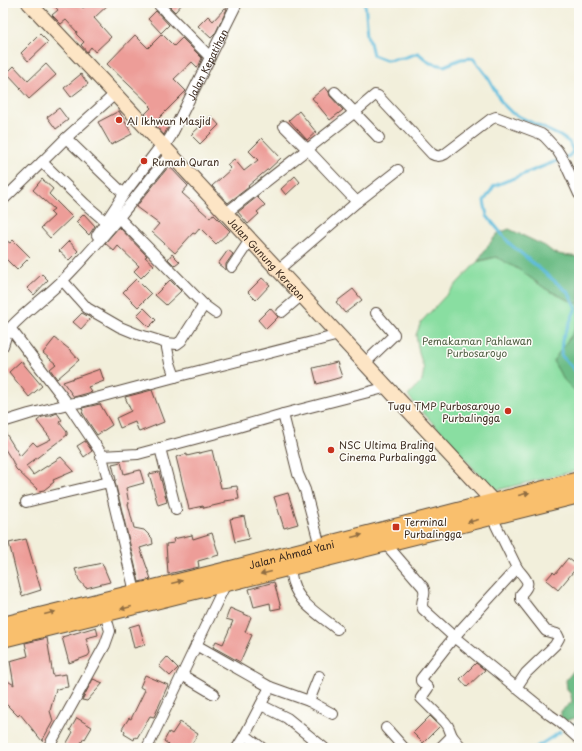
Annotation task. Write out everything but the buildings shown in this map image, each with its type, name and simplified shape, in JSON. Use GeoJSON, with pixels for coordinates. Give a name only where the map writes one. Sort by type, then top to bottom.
{"type":"FeatureCollection","features":[{"type":"Feature","properties":{"kind":"main road","name":"Jalan Ahmad Yani"},"geometry":{"type":"LineString","coordinates":[[3,625],[135,592],[290,567],[385,543],[497,511],[579,480]]}},
{"type":"Feature","properties":{"kind":"main road","name":"Jalan Ahmad Yani"},"geometry":{"type":"LineString","coordinates":[[3,639],[105,613],[226,577],[320,546],[579,495]]}},
{"type":"Feature","properties":{"kind":"street","name":"Jalan Gunung Keraton"},"geometry":{"type":"LineString","coordinates":[[29,3],[388,387],[497,511]]}},
{"type":"Feature","properties":{"kind":"street"},"geometry":{"type":"LineString","coordinates":[[157,3],[210,57]]}},
{"type":"Feature","properties":{"kind":"street","name":"Jalan Kepatihan"},"geometry":{"type":"LineString","coordinates":[[166,149],[171,136],[238,3]]}},
{"type":"Feature","properties":{"kind":"street"},"geometry":{"type":"LineString","coordinates":[[335,92],[379,138]]}},
{"type":"Feature","properties":{"kind":"street"},"geometry":{"type":"LineString","coordinates":[[3,200],[66,138],[115,94]]}},
{"type":"Feature","properties":{"kind":"street"},"geometry":{"type":"LineString","coordinates":[[226,213],[355,112],[373,95],[376,95],[432,154],[439,156],[445,154],[490,119],[496,117],[541,134],[557,150],[564,161],[579,194]]}},
{"type":"Feature","properties":{"kind":"street"},"geometry":{"type":"LineString","coordinates":[[284,126],[357,202]]}},
{"type":"Feature","properties":{"kind":"street"},"geometry":{"type":"LineString","coordinates":[[66,138],[124,194]]}},
{"type":"Feature","properties":{"kind":"street"},"geometry":{"type":"LineString","coordinates":[[21,308],[66,269],[96,236],[124,194],[166,149]]}},
{"type":"Feature","properties":{"kind":"street"},"geometry":{"type":"LineString","coordinates":[[3,346],[10,328],[63,281],[119,218],[166,149]]}},
{"type":"Feature","properties":{"kind":"street"},"geometry":{"type":"LineString","coordinates":[[42,162],[85,204],[106,222]]}},
{"type":"Feature","properties":{"kind":"street"},"geometry":{"type":"LineString","coordinates":[[278,270],[357,202],[398,170]]}},
{"type":"Feature","properties":{"kind":"street"},"geometry":{"type":"LineString","coordinates":[[119,218],[204,305],[215,313]]}},
{"type":"Feature","properties":{"kind":"street"},"geometry":{"type":"LineString","coordinates":[[232,267],[250,240]]}},
{"type":"Feature","properties":{"kind":"street"},"geometry":{"type":"LineString","coordinates":[[63,281],[87,308],[120,327],[166,343],[177,344],[181,341],[204,305]]}},
{"type":"Feature","properties":{"kind":"street"},"geometry":{"type":"LineString","coordinates":[[282,312],[302,295]]}},
{"type":"Feature","properties":{"kind":"street"},"geometry":{"type":"LineString","coordinates":[[365,363],[394,335],[376,313]]}},
{"type":"Feature","properties":{"kind":"street"},"geometry":{"type":"LineString","coordinates":[[10,328],[68,404],[100,453],[109,482],[135,592]]}},
{"type":"Feature","properties":{"kind":"street"},"geometry":{"type":"LineString","coordinates":[[3,422],[29,414],[81,402],[339,335]]}},
{"type":"Feature","properties":{"kind":"street"},"geometry":{"type":"LineString","coordinates":[[166,343],[174,377]]}},
{"type":"Feature","properties":{"kind":"street"},"geometry":{"type":"LineString","coordinates":[[101,456],[138,454],[388,387]]}},
{"type":"Feature","properties":{"kind":"street"},"geometry":{"type":"LineString","coordinates":[[283,414],[298,474],[305,490],[320,546]]}},
{"type":"Feature","properties":{"kind":"street"},"geometry":{"type":"LineString","coordinates":[[160,448],[176,510]]}},
{"type":"Feature","properties":{"kind":"street"},"geometry":{"type":"LineString","coordinates":[[26,502],[109,482]]}},
{"type":"Feature","properties":{"kind":"street"},"geometry":{"type":"LineString","coordinates":[[497,511],[517,568],[527,580],[528,585],[521,594],[521,599],[546,632],[557,634],[559,636],[555,645],[526,673],[516,688]]}},
{"type":"Feature","properties":{"kind":"street"},"geometry":{"type":"LineString","coordinates":[[385,543],[423,587],[425,591],[421,602],[423,609],[454,637],[576,736]]}},
{"type":"Feature","properties":{"kind":"street"},"geometry":{"type":"LineString","coordinates":[[290,567],[293,583],[299,596],[307,605],[337,629]]}},
{"type":"Feature","properties":{"kind":"street"},"geometry":{"type":"LineString","coordinates":[[462,748],[452,736],[445,722],[421,697],[428,688],[421,681],[421,679],[454,637],[517,568]]}},
{"type":"Feature","properties":{"kind":"street"},"geometry":{"type":"LineString","coordinates":[[146,748],[182,675],[226,577]]}},
{"type":"Feature","properties":{"kind":"street"},"geometry":{"type":"LineString","coordinates":[[48,748],[105,645],[110,631],[105,613]]}},
{"type":"Feature","properties":{"kind":"street"},"geometry":{"type":"LineString","coordinates":[[196,645],[270,687],[309,701],[333,714]]}},
{"type":"Feature","properties":{"kind":"street"},"geometry":{"type":"LineString","coordinates":[[182,675],[214,694]]}},
{"type":"Feature","properties":{"kind":"street"},"geometry":{"type":"LineString","coordinates":[[309,701],[319,676]]}},
{"type":"Feature","properties":{"kind":"street"},"geometry":{"type":"LineString","coordinates":[[237,748],[270,687]]}},
{"type":"Feature","properties":{"kind":"street"},"geometry":{"type":"LineString","coordinates":[[261,705],[287,718],[324,748]]}},
{"type":"Feature","properties":{"kind":"street"},"geometry":{"type":"LineString","coordinates":[[386,728],[404,748]]}},
{"type":"Feature","properties":{"kind":"street"},"geometry":{"type":"LineString","coordinates":[[245,735],[262,748]]}},
{"type":"Feature","properties":{"kind":"street"},"geometry":{"type":"LineString","coordinates":[[440,748],[452,736]]}},
{"type":"Feature","properties":{"kind":"green space"},"geometry":{"type":"Polygon","coordinates":[[[509,229],[545,246],[554,253],[579,257],[579,304],[546,289],[518,269],[496,257],[478,261],[497,234],[509,229]]]}},
{"type":"Feature","properties":{"kind":"green space","name":"Pemakaman Pahlawan Purbosaroyo"},"geometry":{"type":"Polygon","coordinates":[[[496,257],[517,268],[546,289],[579,304],[579,319],[573,333],[553,361],[564,380],[579,395],[579,470],[493,491],[408,396],[422,381],[424,369],[419,353],[416,335],[421,322],[477,262],[496,257]]]}},
{"type":"Feature","properties":{"kind":"green space"},"geometry":{"type":"Polygon","coordinates":[[[579,319],[579,395],[564,380],[553,361],[573,333],[579,319]]]}},
{"type":"Feature","properties":{"kind":"green space"},"geometry":{"type":"Polygon","coordinates":[[[579,664],[579,718],[565,721],[561,718],[561,711],[572,702],[571,695],[567,689],[566,680],[579,664]]]}},
{"type":"Feature","properties":{"kind":"waterway"},"geometry":{"type":"LineString","coordinates":[[365,3],[368,34],[373,55],[386,60],[403,58],[418,53],[430,63],[444,66],[461,59],[473,58],[487,76],[502,103],[512,113],[560,136],[569,142],[573,151],[569,156],[494,186],[484,201],[487,216],[510,244],[569,293],[576,308],[562,340],[561,355],[579,375]]}},
{"type":"Feature","properties":{"kind":"waterway"},"geometry":{"type":"LineString","coordinates":[[574,724],[579,725]]}},
{"type":"Feature","properties":{"kind":"waterway"},"geometry":{"type":"LineString","coordinates":[[535,748],[560,732]]}},
{"type":"Feature","properties":{"kind":"place","name":"Al Ikhwan Masjid"},"geometry":{"type":"Point","coordinates":[119,120]}},
{"type":"Feature","properties":{"kind":"place","name":"Rumah Quran"},"geometry":{"type":"Point","coordinates":[144,161]}},
{"type":"Feature","properties":{"kind":"place","name":"Tugu TMP Purbosaroyo Purbalingga"},"geometry":{"type":"Point","coordinates":[508,411]}},
{"type":"Feature","properties":{"kind":"place","name":"NSC Ultima Braling Cinema Purbalingga"},"geometry":{"type":"Point","coordinates":[331,450]}},
{"type":"Feature","properties":{"kind":"place","name":"Terminal Purbalingga"},"geometry":{"type":"Point","coordinates":[396,527]}}]}
